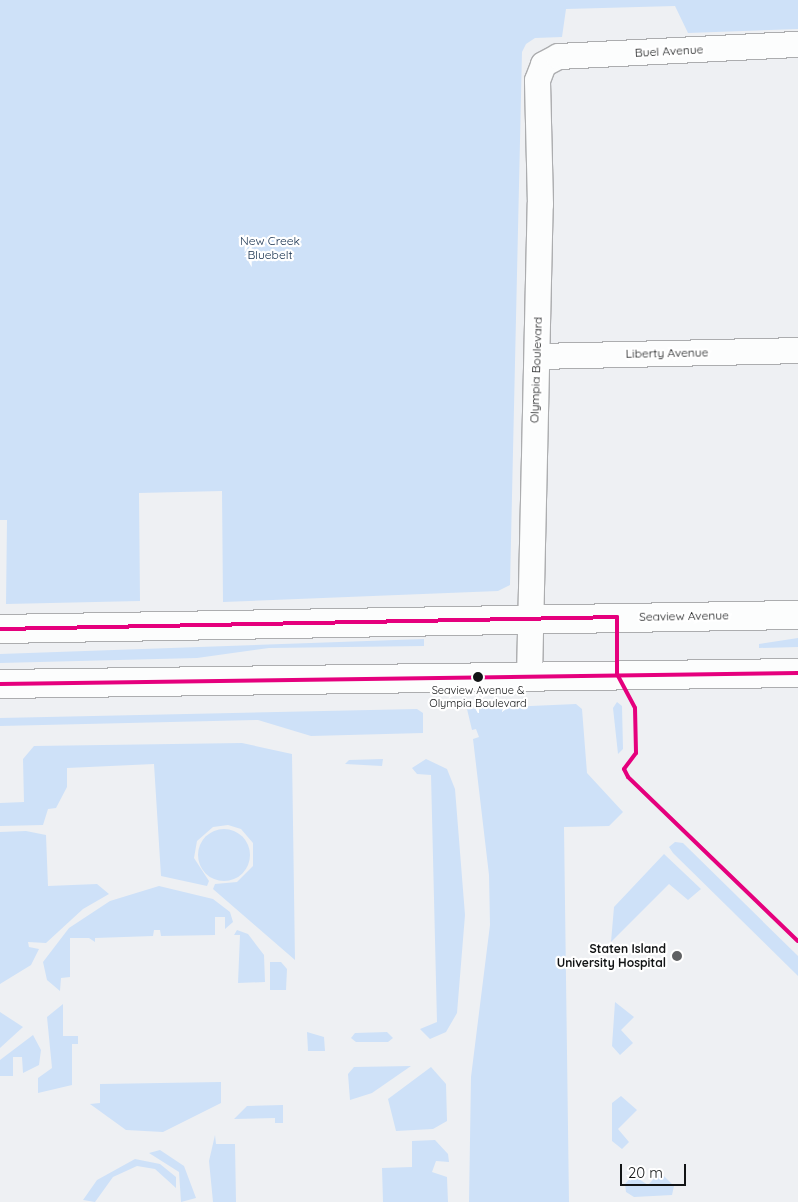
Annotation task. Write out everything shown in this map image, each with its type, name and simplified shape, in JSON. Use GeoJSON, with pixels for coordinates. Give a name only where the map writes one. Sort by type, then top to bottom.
{"type":"FeatureCollection","features":[{"type":"Feature","properties":{"kind":"street","name":"Buel Avenue"},"geometry":{"type":"LineString","coordinates":[[543,64],[558,56],[798,44]]}},
{"type":"Feature","properties":{"kind":"street","name":"Olympia Boulevard"},"geometry":{"type":"LineString","coordinates":[[529,676],[537,356],[537,80],[543,64]]}},
{"type":"Feature","properties":{"kind":"street","name":"Liberty Avenue"},"geometry":{"type":"LineString","coordinates":[[537,356],[798,350]]}},
{"type":"Feature","properties":{"kind":"street","name":"Seaview Avenue"},"geometry":{"type":"LineString","coordinates":[[0,629],[798,615]]}},
{"type":"Feature","properties":{"kind":"street"},"geometry":{"type":"LineString","coordinates":[[0,684],[798,673]]}},
{"type":"Feature","properties":{"kind":"green space","name":"New Creek Bluebelt"},"geometry":{"type":"Polygon","coordinates":[[[0,0],[798,0],[798,29],[688,33],[675,6],[566,9],[562,37],[535,38],[526,44],[522,52],[510,585],[498,591],[223,602],[222,491],[139,493],[140,601],[6,604],[7,520],[0,520],[0,0]]]}},
{"type":"Feature","properties":{"kind":"green space"},"geometry":{"type":"Polygon","coordinates":[[[798,638],[798,647],[759,648],[759,644],[798,638]]]}},
{"type":"Feature","properties":{"kind":"green space"},"geometry":{"type":"Polygon","coordinates":[[[424,639],[424,646],[269,648],[197,658],[0,663],[0,654],[424,639]]]}},
{"type":"Feature","properties":{"kind":"green space"},"geometry":{"type":"Polygon","coordinates":[[[617,702],[622,706],[623,749],[618,754],[613,708],[617,702]]]}},
{"type":"Feature","properties":{"kind":"green space"},"geometry":{"type":"Polygon","coordinates":[[[576,704],[582,709],[587,773],[623,812],[609,826],[564,827],[569,1202],[469,1202],[471,1077],[490,925],[489,875],[473,739],[479,737],[476,729],[472,730],[467,709],[576,704]]]}},
{"type":"Feature","properties":{"kind":"green space"},"geometry":{"type":"Polygon","coordinates":[[[417,709],[423,713],[423,733],[311,736],[258,720],[0,726],[0,718],[417,709]]]}},
{"type":"Feature","properties":{"kind":"green space"},"geometry":{"type":"Polygon","coordinates":[[[242,743],[292,754],[295,960],[213,889],[215,884],[237,882],[253,866],[253,843],[241,829],[228,825],[213,827],[197,841],[194,858],[209,881],[207,886],[161,876],[154,764],[67,768],[67,787],[56,808],[48,809],[43,825],[0,826],[0,803],[24,802],[23,759],[34,746],[242,743]]]}},
{"type":"Feature","properties":{"kind":"green space"},"geometry":{"type":"Polygon","coordinates":[[[383,759],[382,766],[345,764],[349,760],[383,759]]]}},
{"type":"Feature","properties":{"kind":"green space"},"geometry":{"type":"Polygon","coordinates":[[[426,759],[447,769],[455,789],[465,915],[457,1013],[446,1032],[430,1039],[420,1029],[437,1022],[431,775],[417,774],[412,768],[426,759]]]}},
{"type":"Feature","properties":{"kind":"green space"},"geometry":{"type":"Polygon","coordinates":[[[224,829],[234,831],[242,837],[248,845],[250,855],[248,865],[242,873],[234,879],[224,881],[214,879],[206,873],[200,865],[198,855],[200,845],[206,837],[214,831],[224,829]]]}},
{"type":"Feature","properties":{"kind":"green space"},"geometry":{"type":"Polygon","coordinates":[[[26,831],[46,835],[48,886],[97,884],[109,894],[83,909],[46,943],[28,942],[29,947],[39,949],[31,965],[0,984],[0,832],[26,831]]]}},
{"type":"Feature","properties":{"kind":"green space"},"geometry":{"type":"Polygon","coordinates":[[[675,842],[683,843],[798,956],[798,976],[673,853],[669,847],[675,842]]]}},
{"type":"Feature","properties":{"kind":"green space"},"geometry":{"type":"Polygon","coordinates":[[[664,854],[701,889],[688,900],[669,884],[611,942],[614,907],[664,854]]]}},
{"type":"Feature","properties":{"kind":"green space"},"geometry":{"type":"Polygon","coordinates":[[[159,886],[213,899],[230,912],[233,922],[225,929],[225,917],[215,917],[215,935],[161,936],[160,930],[154,930],[153,936],[95,938],[95,942],[89,938],[70,938],[70,977],[61,978],[60,991],[47,980],[43,962],[69,928],[110,901],[159,886]]]}},
{"type":"Feature","properties":{"kind":"green space"},"geometry":{"type":"Polygon","coordinates":[[[237,930],[248,934],[264,955],[265,982],[238,983],[240,935],[234,935],[237,930]]]}},
{"type":"Feature","properties":{"kind":"green space"},"geometry":{"type":"Polygon","coordinates":[[[270,962],[281,962],[287,969],[286,990],[270,990],[270,962]]]}},
{"type":"Feature","properties":{"kind":"green space"},"geometry":{"type":"Polygon","coordinates":[[[615,1002],[634,1017],[621,1030],[633,1043],[620,1055],[612,1046],[615,1002]]]}},
{"type":"Feature","properties":{"kind":"green space"},"geometry":{"type":"Polygon","coordinates":[[[63,1004],[63,1036],[78,1036],[78,1044],[72,1044],[72,1085],[38,1093],[38,1078],[52,1068],[47,1017],[63,1004]]]}},
{"type":"Feature","properties":{"kind":"green space"},"geometry":{"type":"Polygon","coordinates":[[[0,1012],[23,1027],[0,1048],[0,1012]]]}},
{"type":"Feature","properties":{"kind":"green space"},"geometry":{"type":"Polygon","coordinates":[[[307,1032],[324,1037],[325,1051],[308,1051],[307,1032]]]}},
{"type":"Feature","properties":{"kind":"green space"},"geometry":{"type":"Polygon","coordinates":[[[387,1032],[393,1038],[388,1042],[356,1042],[351,1038],[355,1033],[387,1032]]]}},
{"type":"Feature","properties":{"kind":"green space"},"geometry":{"type":"Polygon","coordinates":[[[33,1035],[41,1050],[39,1065],[23,1073],[22,1057],[13,1057],[13,1076],[0,1076],[0,1060],[33,1035]]]}},
{"type":"Feature","properties":{"kind":"green space"},"geometry":{"type":"Polygon","coordinates":[[[411,1066],[372,1093],[350,1100],[348,1074],[354,1067],[411,1066]]]}},
{"type":"Feature","properties":{"kind":"green space"},"geometry":{"type":"Polygon","coordinates":[[[431,1067],[446,1084],[447,1121],[433,1129],[396,1131],[388,1099],[431,1067]]]}},
{"type":"Feature","properties":{"kind":"green space"},"geometry":{"type":"Polygon","coordinates":[[[221,1082],[221,1103],[163,1132],[126,1130],[90,1104],[100,1103],[100,1084],[221,1082]]]}},
{"type":"Feature","properties":{"kind":"green space"},"geometry":{"type":"Polygon","coordinates":[[[621,1096],[637,1110],[618,1129],[629,1142],[622,1149],[612,1141],[612,1103],[621,1096]]]}},
{"type":"Feature","properties":{"kind":"green space"},"geometry":{"type":"Polygon","coordinates":[[[283,1105],[283,1123],[275,1123],[275,1118],[234,1119],[247,1106],[283,1105]]]}},
{"type":"Feature","properties":{"kind":"green space"},"geometry":{"type":"Polygon","coordinates":[[[215,1135],[216,1144],[235,1144],[236,1202],[213,1202],[209,1161],[215,1135]]]}},
{"type":"Feature","properties":{"kind":"green space"},"geometry":{"type":"Polygon","coordinates":[[[435,1140],[448,1154],[449,1162],[436,1161],[432,1172],[447,1177],[448,1202],[383,1202],[382,1168],[412,1167],[412,1141],[435,1140]]]}},
{"type":"Feature","properties":{"kind":"green space"},"geometry":{"type":"Polygon","coordinates":[[[160,1150],[184,1166],[196,1198],[181,1202],[179,1172],[149,1153],[160,1150]]]}},
{"type":"Feature","properties":{"kind":"green space"},"geometry":{"type":"Polygon","coordinates":[[[135,1159],[160,1164],[176,1177],[176,1188],[155,1169],[137,1166],[113,1177],[95,1202],[83,1200],[97,1180],[135,1159]]]}},
{"type":"Feature","properties":{"kind":"green space"},"geometry":{"type":"Polygon","coordinates":[[[660,1172],[674,1186],[672,1195],[634,1197],[626,1192],[625,1184],[633,1175],[648,1185],[660,1172]]]}},
{"type":"Feature","properties":{"kind":"transit line"},"geometry":{"type":"LineString","coordinates":[[0,629],[617,617],[617,674],[635,708],[636,753],[624,769],[628,777],[798,941]]}},
{"type":"Feature","properties":{"kind":"transit line"},"geometry":{"type":"LineString","coordinates":[[0,684],[798,673]]}},
{"type":"Feature","properties":{"kind":"place","name":"Seaview Avenue & Olympia Boulevard"},"geometry":{"type":"Point","coordinates":[478,677]}},
{"type":"Feature","properties":{"kind":"place","name":"Staten Island University Hospital"},"geometry":{"type":"Point","coordinates":[677,956]}}]}
